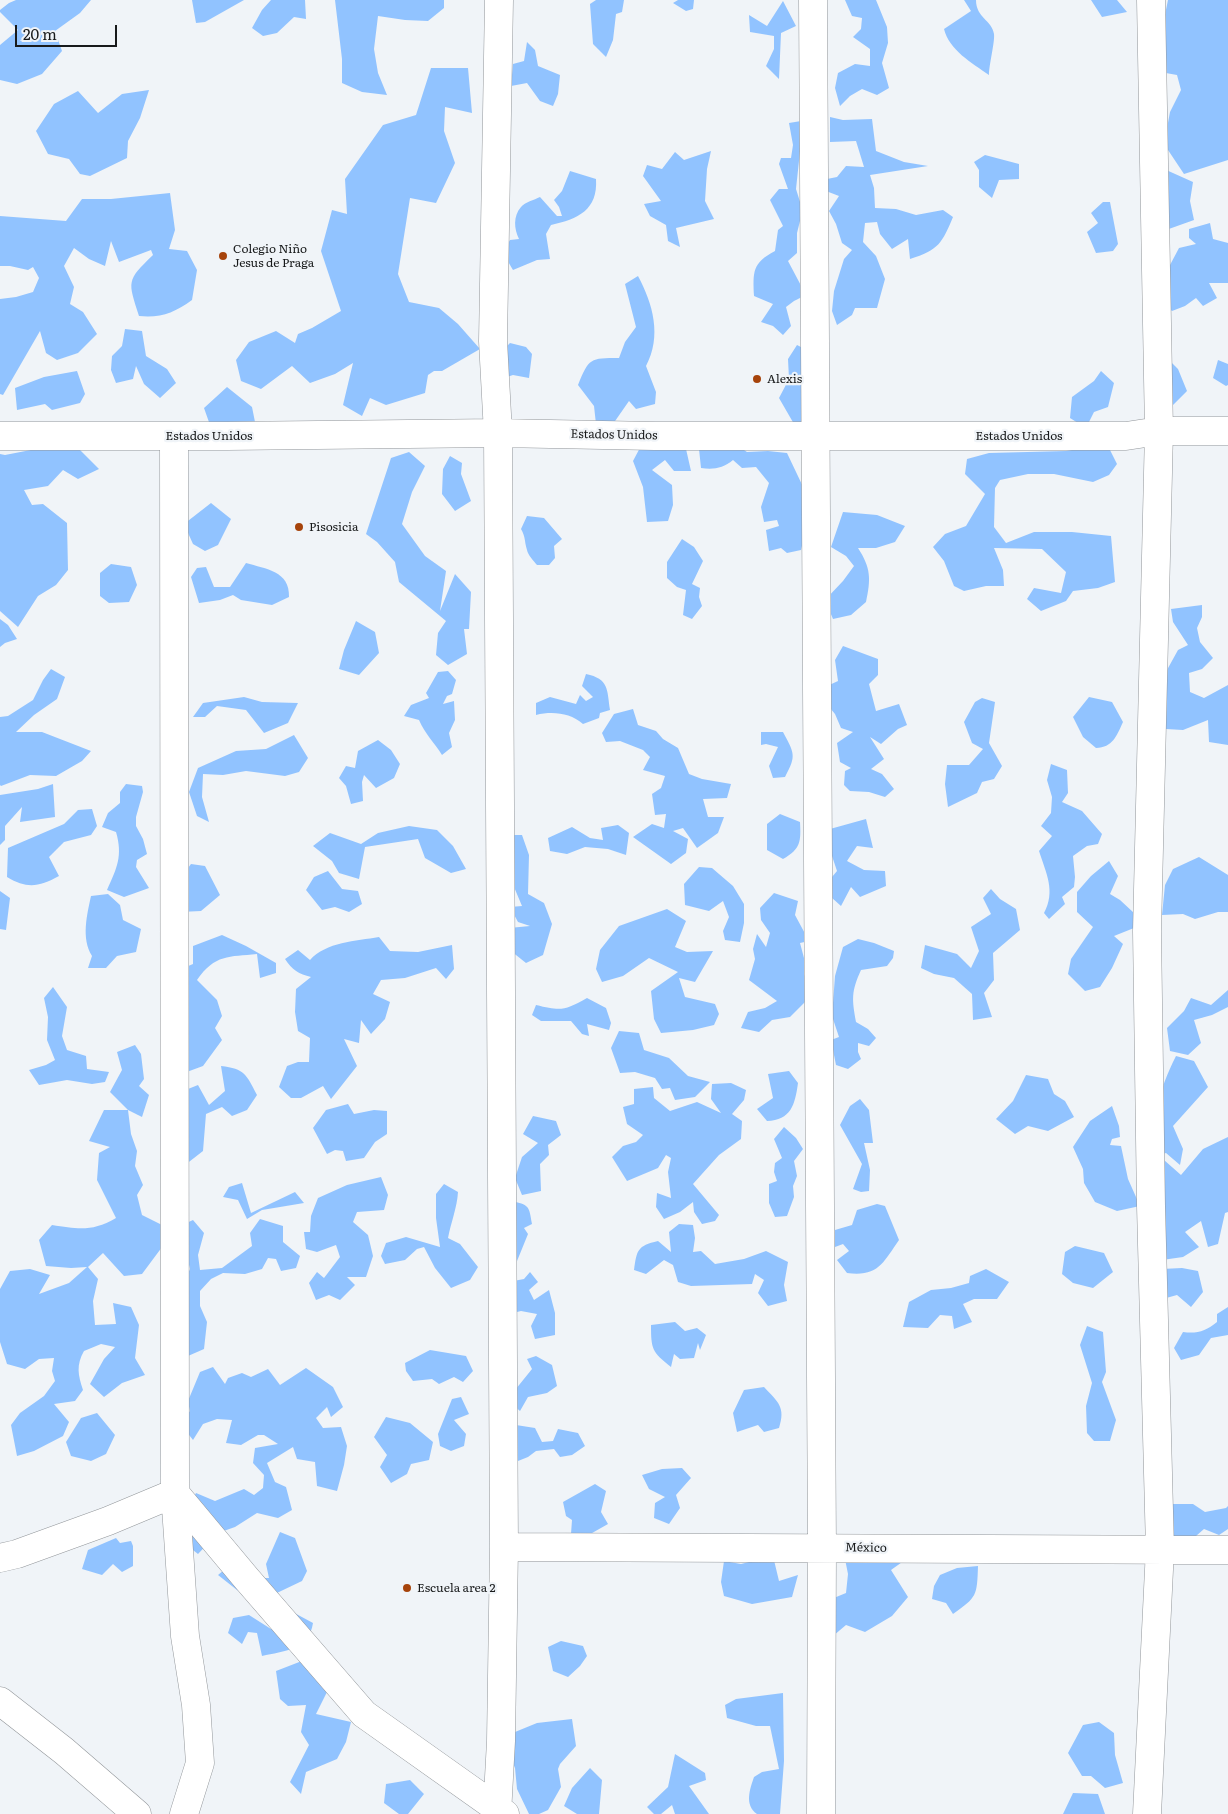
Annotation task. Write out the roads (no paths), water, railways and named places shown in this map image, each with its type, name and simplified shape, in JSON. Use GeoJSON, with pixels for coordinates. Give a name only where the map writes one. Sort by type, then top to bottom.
{"type":"FeatureCollection","features":[{"type":"Feature","properties":{"kind":"main road"},"geometry":{"type":"LineString","coordinates":[[499,0],[494,341],[498,433],[504,1548],[500,1812]]}},
{"type":"Feature","properties":{"kind":"main road"},"geometry":{"type":"LineString","coordinates":[[813,0],[822,1548],[821,1814]]}},
{"type":"Feature","properties":{"kind":"main road"},"geometry":{"type":"LineString","coordinates":[[1148,1814],[1160,1549],[1151,1206],[1147,931],[1159,431],[1151,0]]}},
{"type":"Feature","properties":{"kind":"main road","name":"Estados Unidos"},"geometry":{"type":"LineString","coordinates":[[0,436],[498,433],[656,436],[1126,436],[1159,431],[1228,431]]}},
{"type":"Feature","properties":{"kind":"main road"},"geometry":{"type":"LineString","coordinates":[[174,436],[175,1492],[185,1636],[196,1705],[200,1763],[184,1814]]}},
{"type":"Feature","properties":{"kind":"main road"},"geometry":{"type":"LineString","coordinates":[[0,1558],[108,1521],[175,1492]]}},
{"type":"Feature","properties":{"kind":"main road"},"geometry":{"type":"LineString","coordinates":[[175,1492],[246,1578],[364,1714],[500,1812]]}},
{"type":"Feature","properties":{"kind":"main road","name":"México"},"geometry":{"type":"LineString","coordinates":[[504,1548],[1228,1550]]}},
{"type":"Feature","properties":{"kind":"main road"},"geometry":{"type":"LineString","coordinates":[[0,1701],[64,1751],[137,1814]]}},
{"type":"Feature","properties":{"kind":"place","name":"Colegio Niño Jesus de Praga"},"geometry":{"type":"Point","coordinates":[223,256]}},
{"type":"Feature","properties":{"kind":"place","name":"Alexis"},"geometry":{"type":"Point","coordinates":[757,379]}},
{"type":"Feature","properties":{"kind":"place","name":"Pisosicia"},"geometry":{"type":"Point","coordinates":[299,527]}},
{"type":"Feature","properties":{"kind":"place","name":"Escuela area 2"},"geometry":{"type":"Point","coordinates":[407,1588]}}]}
